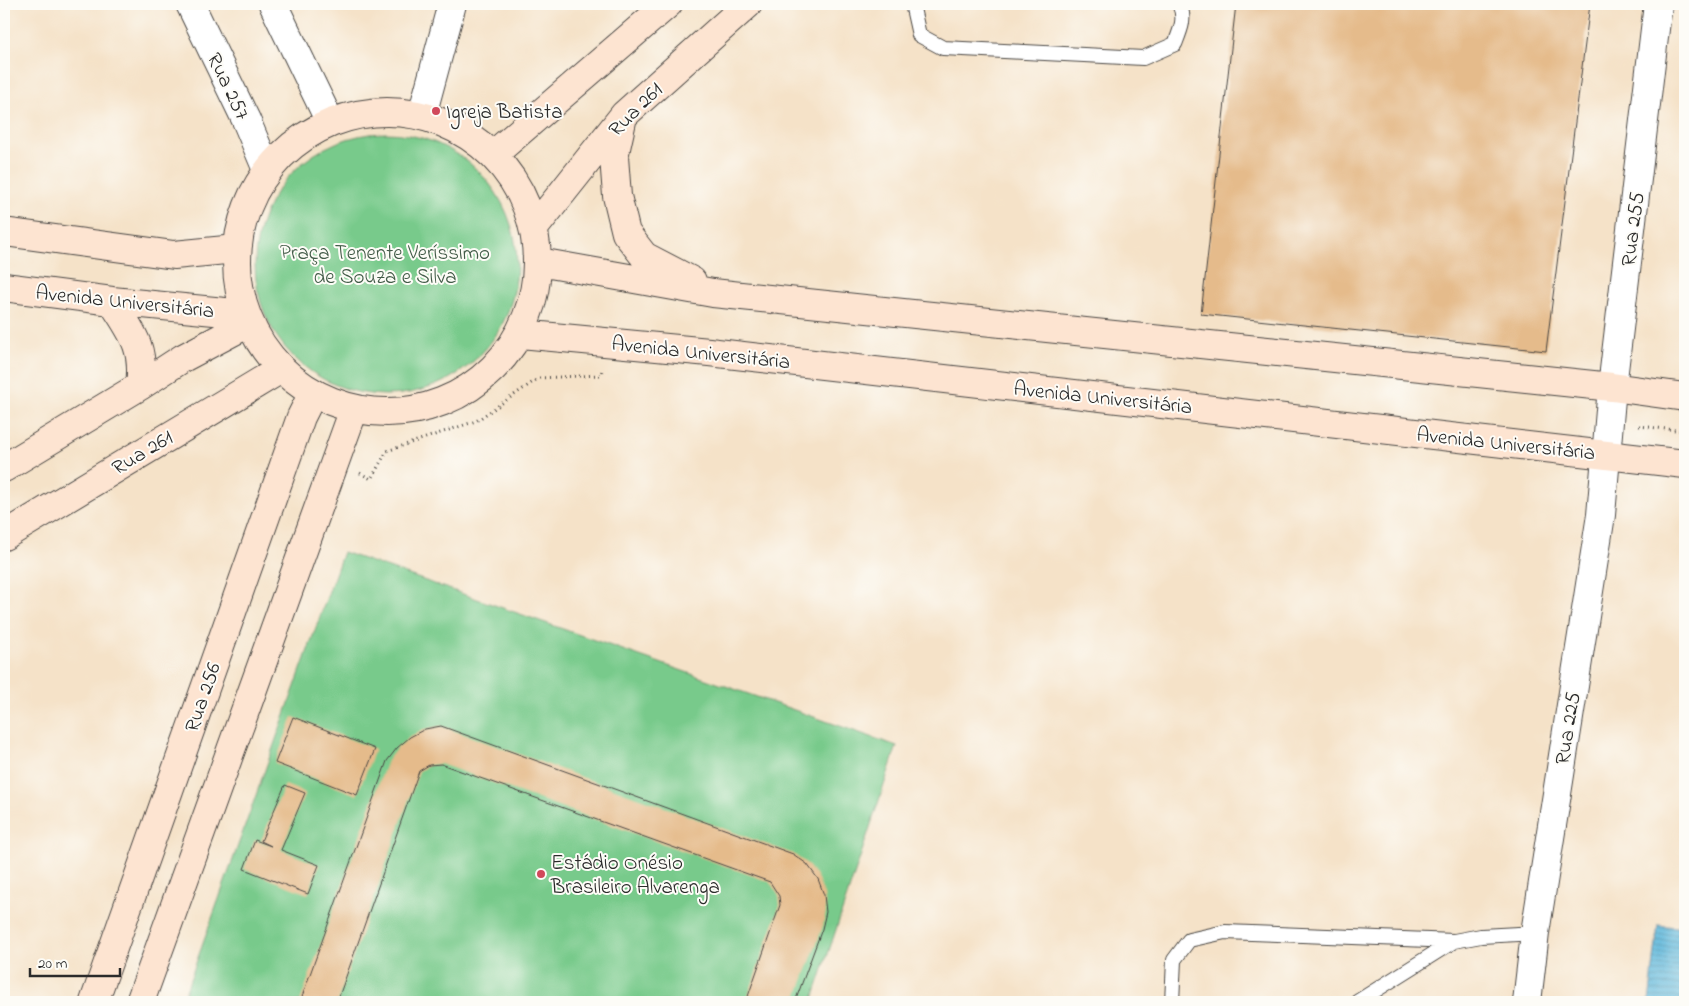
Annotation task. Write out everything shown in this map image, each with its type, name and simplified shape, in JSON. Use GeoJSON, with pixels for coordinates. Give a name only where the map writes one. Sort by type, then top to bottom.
{"type":"FeatureCollection","features":[{"type":"Feature","properties":{"kind":"main road"},"geometry":{"type":"LineString","coordinates":[[494,154],[668,4]]}},
{"type":"Feature","properties":{"kind":"main road","name":"Rua 261"},"geometry":{"type":"LineString","coordinates":[[535,227],[624,115],[748,4]]}},
{"type":"Feature","properties":{"kind":"main road"},"geometry":{"type":"LineString","coordinates":[[391,111],[422,115],[461,130],[494,154],[510,173],[535,227],[539,262],[535,299],[521,334],[491,373],[450,400],[403,412],[354,409],[333,403],[313,393],[281,369],[264,348],[247,319],[238,282],[236,249],[246,207],[267,170],[295,142],[330,122],[360,113],[391,111]]}},
{"type":"Feature","properties":{"kind":"main road"},"geometry":{"type":"LineString","coordinates":[[624,115],[614,156],[617,196],[626,233],[644,256],[713,292]]}},
{"type":"Feature","properties":{"kind":"main road"},"geometry":{"type":"LineString","coordinates":[[4,232],[174,255],[236,249]]}},
{"type":"Feature","properties":{"kind":"main road"},"geometry":{"type":"LineString","coordinates":[[539,262],[713,292],[1612,387],[1685,397]]}},
{"type":"Feature","properties":{"kind":"main road","name":"Avenida Universitária"},"geometry":{"type":"LineString","coordinates":[[4,287],[247,319]]}},
{"type":"Feature","properties":{"kind":"main road"},"geometry":{"type":"LineString","coordinates":[[112,301],[136,338],[142,367],[140,386]]}},
{"type":"Feature","properties":{"kind":"main road"},"geometry":{"type":"LineString","coordinates":[[4,468],[247,319]]}},
{"type":"Feature","properties":{"kind":"main road","name":"Avenida Universitária"},"geometry":{"type":"LineString","coordinates":[[521,334],[709,352],[1685,464]]}},
{"type":"Feature","properties":{"kind":"main road","name":"Rua 261"},"geometry":{"type":"LineString","coordinates":[[4,536],[281,369]]}},
{"type":"Feature","properties":{"kind":"main road","name":"Rua 256"},"geometry":{"type":"LineString","coordinates":[[94,1002],[301,417],[313,393]]}},
{"type":"Feature","properties":{"kind":"main road"},"geometry":{"type":"LineString","coordinates":[[140,1002],[354,409]]}},
{"type":"Feature","properties":{"kind":"street","name":"Rua 257"},"geometry":{"type":"LineString","coordinates":[[190,4],[246,120],[267,170]]}},
{"type":"Feature","properties":{"kind":"street"},"geometry":{"type":"LineString","coordinates":[[274,4],[330,122]]}},
{"type":"Feature","properties":{"kind":"street"},"geometry":{"type":"LineString","coordinates":[[422,115],[452,4]]}},
{"type":"Feature","properties":{"kind":"street","name":"Rua 255"},"geometry":{"type":"LineString","coordinates":[[1606,454],[1612,387],[1658,4]]}},
{"type":"Feature","properties":{"kind":"street","name":"Rua 225"},"geometry":{"type":"LineString","coordinates":[[1527,1002],[1535,934],[1601,516],[1606,454]]}},
{"type":"Feature","properties":{"kind":"lane"},"geometry":{"type":"LineString","coordinates":[[912,4],[919,35],[943,48],[1143,58],[1175,44],[1183,24],[1183,12],[1179,4]]}},
{"type":"Feature","properties":{"kind":"lane"},"geometry":{"type":"LineString","coordinates":[[1172,1002],[1174,960],[1189,940],[1225,932],[1454,941],[1481,936],[1535,934]]}},
{"type":"Feature","properties":{"kind":"lane"},"geometry":{"type":"LineString","coordinates":[[1357,1002],[1454,941]]}},
{"type":"Feature","properties":{"kind":"green space","name":"Praça Tenente Veríssimo de Souza e Silva"},"geometry":{"type":"Polygon","coordinates":[[[386,133],[412,136],[436,143],[459,155],[479,171],[495,191],[507,214],[514,238],[517,264],[514,290],[507,314],[495,337],[479,357],[459,373],[436,385],[412,392],[386,395],[360,392],[336,385],[313,373],[293,357],[277,337],[265,314],[258,290],[255,264],[258,238],[265,214],[277,191],[293,171],[313,155],[336,143],[360,136],[386,133]]]}},
{"type":"Feature","properties":{"kind":"green space","name":"Estádio Onésio Brasileiro Alvarenga"},"geometry":{"type":"Polygon","coordinates":[[[343,552],[897,746],[812,1002],[182,1002],[343,552]]]}},
{"type":"Feature","properties":{"kind":"water"},"geometry":{"type":"Polygon","coordinates":[[[1658,925],[1685,928],[1685,1002],[1649,1002],[1658,925]]]}},
{"type":"Feature","properties":{"kind":"building"},"geometry":{"type":"Polygon","coordinates":[[[1236,4],[1590,4],[1546,351],[1201,314],[1236,4]]]}},
{"type":"Feature","properties":{"kind":"building"},"geometry":{"type":"Polygon","coordinates":[[[293,717],[375,749],[357,795],[275,763],[293,717]]]}},
{"type":"Feature","properties":{"kind":"building"},"geometry":{"type":"Polygon","coordinates":[[[441,726],[793,854],[807,864],[818,879],[824,895],[826,912],[822,929],[795,1002],[746,1002],[780,905],[779,896],[770,882],[441,764],[429,765],[419,771],[337,1002],[300,1002],[387,761],[397,748],[410,737],[425,729],[441,726]]]}},
{"type":"Feature","properties":{"kind":"building"},"geometry":{"type":"Polygon","coordinates":[[[285,785],[305,793],[281,850],[319,865],[308,894],[244,869],[255,840],[271,846],[261,841],[285,785]]]}},
{"type":"Feature","properties":{"kind":"place","name":"Igreja Batista"},"geometry":{"type":"Point","coordinates":[436,111]}},
{"type":"Feature","properties":{"kind":"place","name":"Estádio Onésio Brasileiro Alvarenga"},"geometry":{"type":"Point","coordinates":[541,874]}}]}
